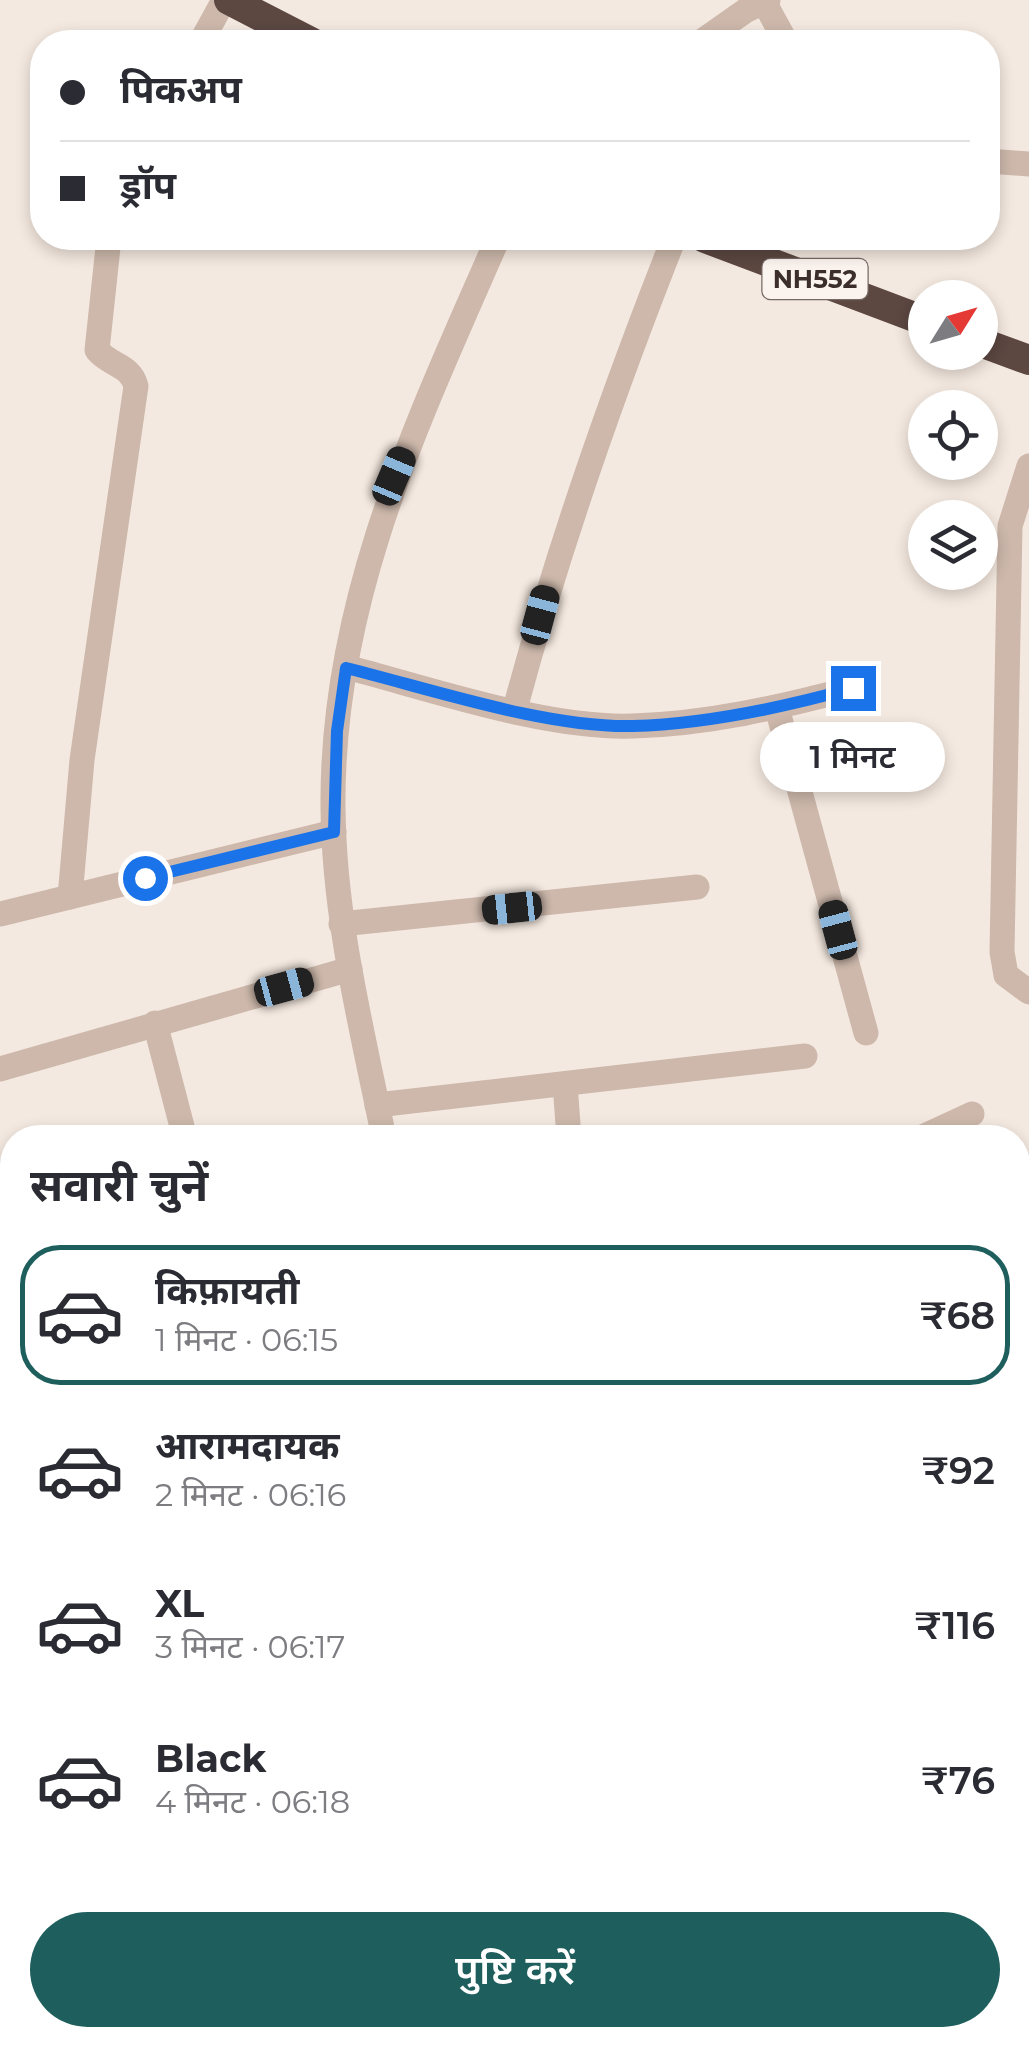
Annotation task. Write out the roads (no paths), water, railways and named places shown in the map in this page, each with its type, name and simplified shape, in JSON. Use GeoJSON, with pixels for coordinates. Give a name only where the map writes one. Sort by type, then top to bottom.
{"type":"FeatureCollection","features":[{"type":"Feature","properties":{"kind":"highway"},"geometry":{"type":"LineString","coordinates":[[226,0],[287,30]]}},
{"type":"Feature","properties":{"kind":"highway","name":"NH552"},"geometry":{"type":"LineString","coordinates":[[737,250],[908,315]]}},
{"type":"Feature","properties":{"kind":"highway"},"geometry":{"type":"LineString","coordinates":[[998,349],[1029,360]]}},
{"type":"Feature","properties":{"kind":"street"},"geometry":{"type":"LineString","coordinates":[[208,30],[226,0]]}},
{"type":"Feature","properties":{"kind":"street"},"geometry":{"type":"LineString","coordinates":[[720,30],[765,1],[780,30]]}},
{"type":"Feature","properties":{"kind":"street"},"geometry":{"type":"LineString","coordinates":[[1000,162],[1029,164]]}},
{"type":"Feature","properties":{"kind":"street"},"geometry":{"type":"LineString","coordinates":[[70,897],[84,742],[136,386],[124,366],[96,350],[107,250]]}},
{"type":"Feature","properties":{"kind":"street"},"geometry":{"type":"LineString","coordinates":[[381,1125],[341,924],[334,832],[337,731],[366,562],[394,476],[493,250]]}},
{"type":"Feature","properties":{"kind":"street"},"geometry":{"type":"LineString","coordinates":[[515,709],[548,583],[626,358],[669,250]]}},
{"type":"Feature","properties":{"kind":"street"},"geometry":{"type":"LineString","coordinates":[[1029,466],[1010,526],[1002,952],[1006,974],[1029,992]]}},
{"type":"Feature","properties":{"kind":"street"},"geometry":{"type":"LineString","coordinates":[[346,668],[586,724],[632,726],[777,708],[853,688]]}},
{"type":"Feature","properties":{"kind":"street"},"geometry":{"type":"LineString","coordinates":[[777,708],[866,1033]]}},
{"type":"Feature","properties":{"kind":"street"},"geometry":{"type":"LineString","coordinates":[[0,914],[334,832]]}},
{"type":"Feature","properties":{"kind":"street"},"geometry":{"type":"LineString","coordinates":[[341,924],[697,887]]}},
{"type":"Feature","properties":{"kind":"street"},"geometry":{"type":"LineString","coordinates":[[0,1068],[350,969]]}},
{"type":"Feature","properties":{"kind":"street"},"geometry":{"type":"LineString","coordinates":[[155,1023],[182,1125]]}},
{"type":"Feature","properties":{"kind":"street"},"geometry":{"type":"LineString","coordinates":[[377,1105],[805,1056]]}},
{"type":"Feature","properties":{"kind":"street"},"geometry":{"type":"LineString","coordinates":[[565,1084],[569,1125]]}},
{"type":"Feature","properties":{"kind":"street"},"geometry":{"type":"LineString","coordinates":[[948,1125],[972,1114]]}}]}
